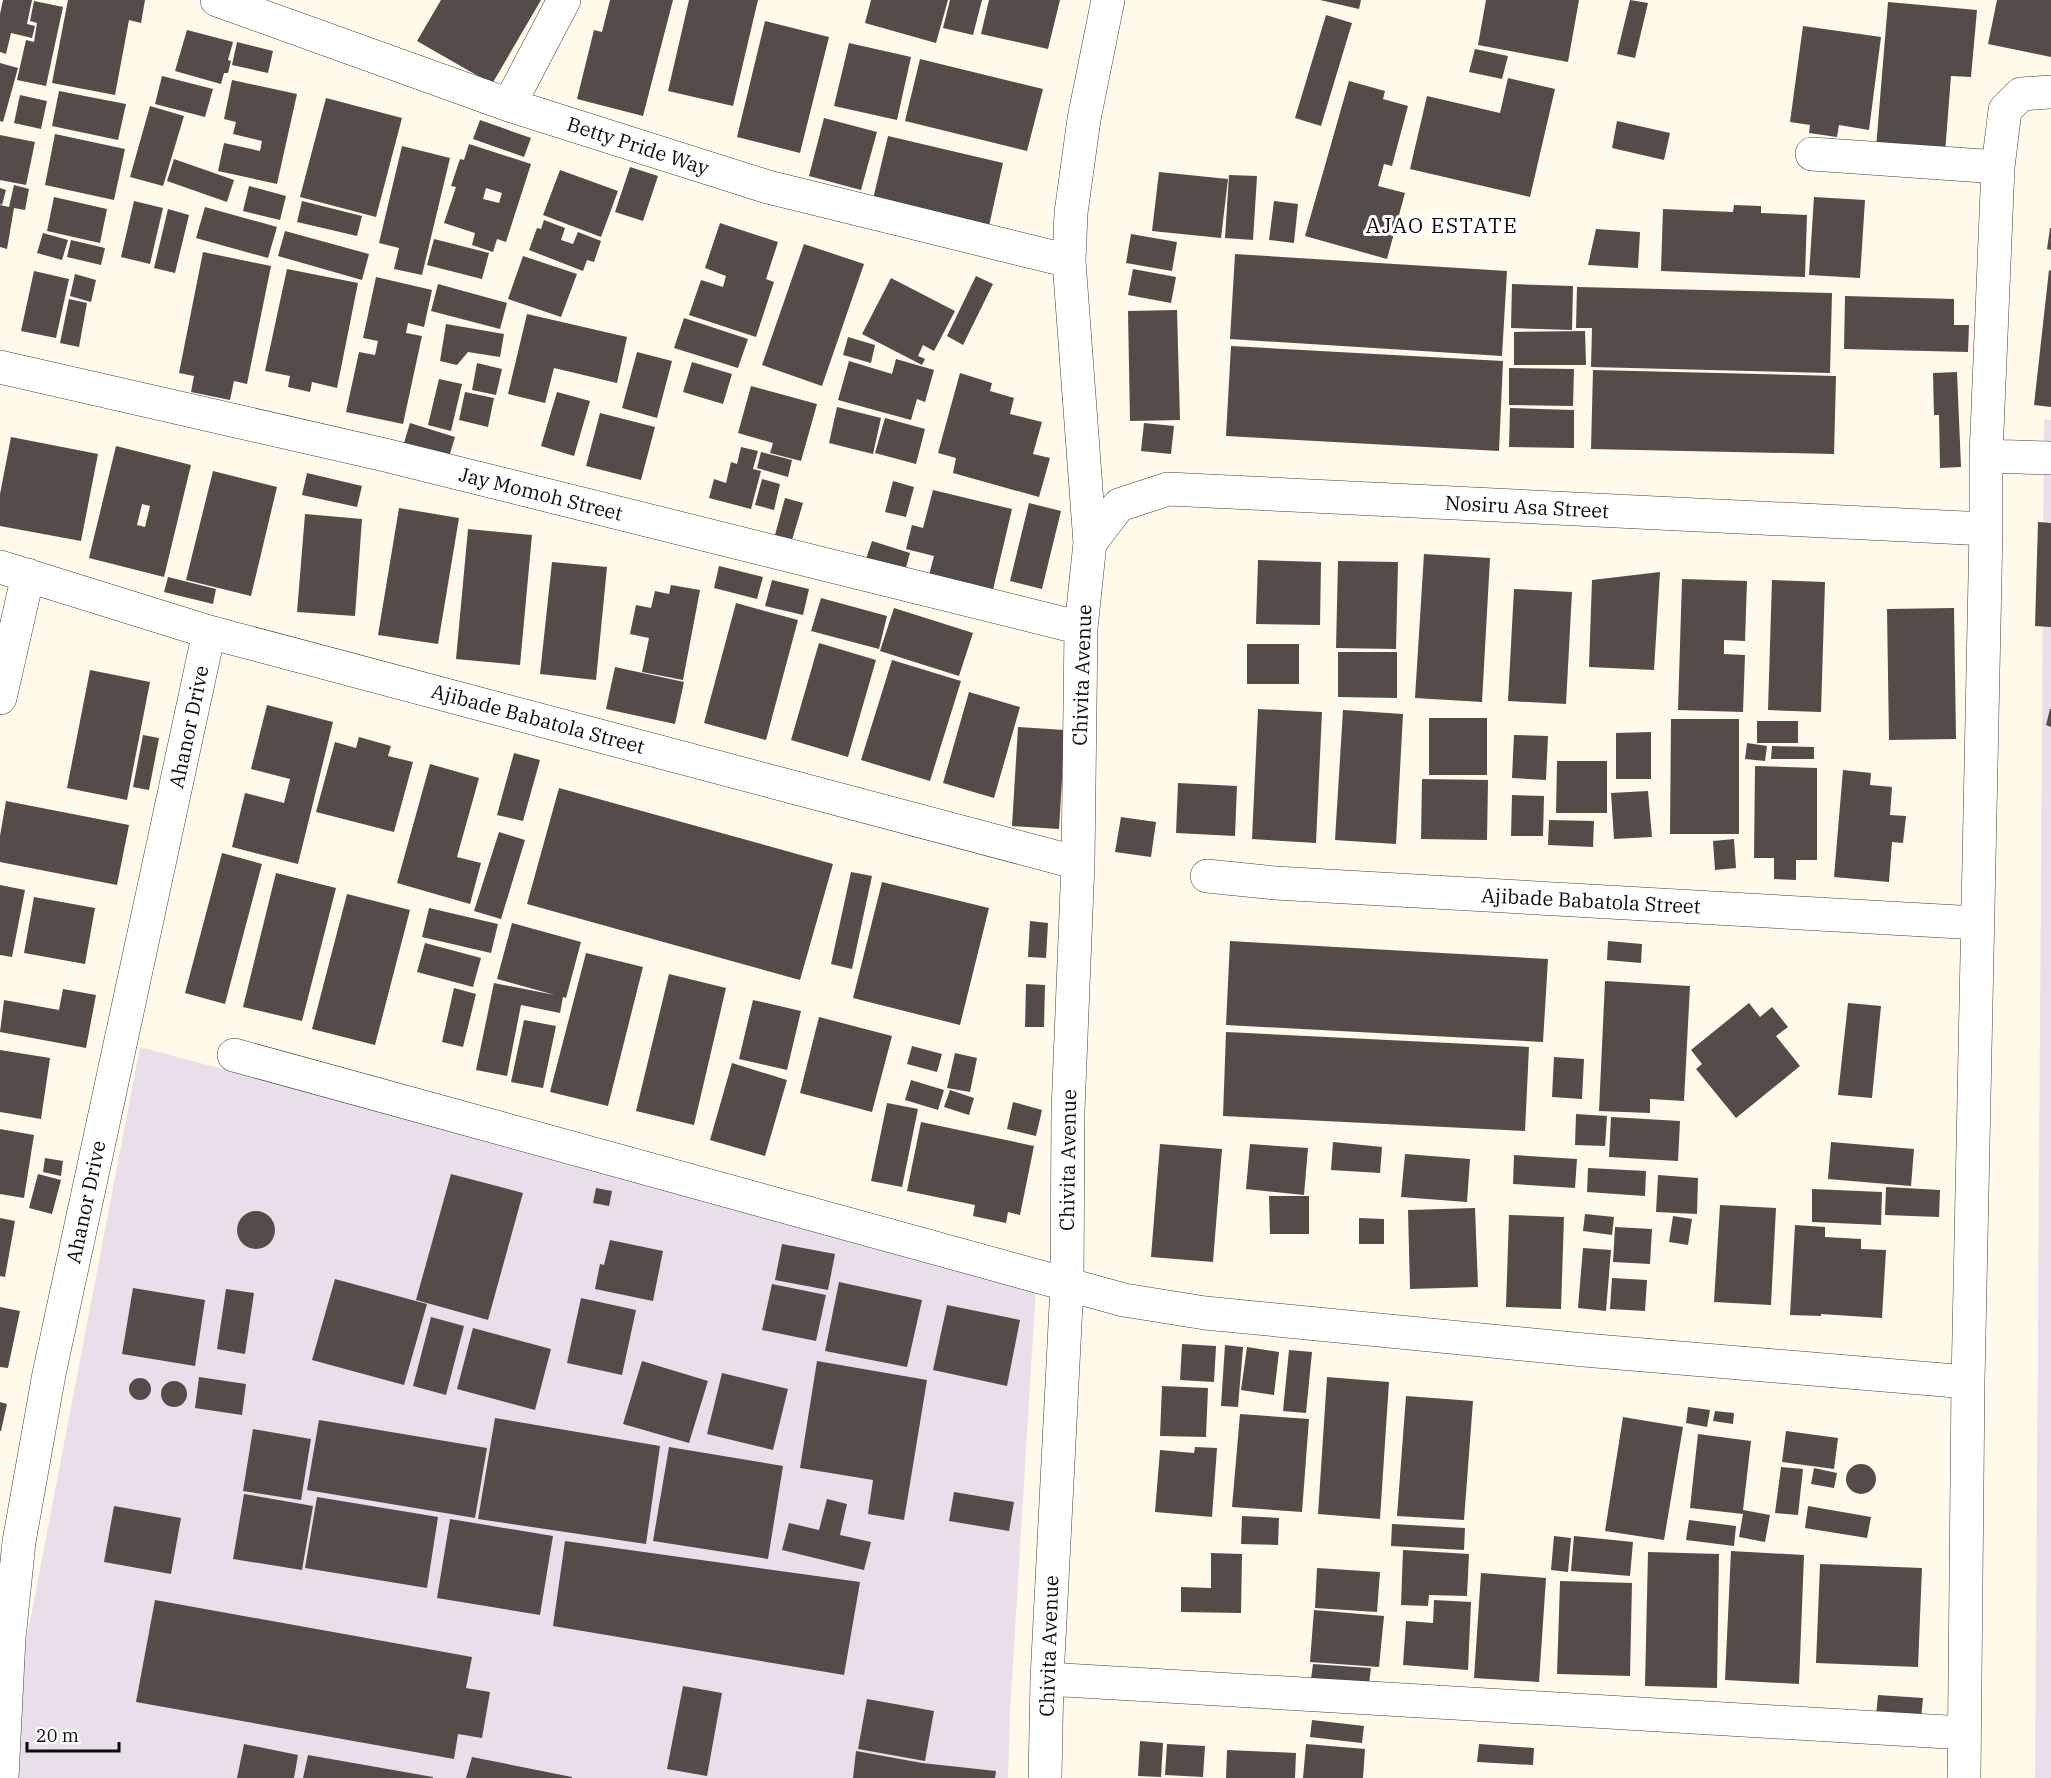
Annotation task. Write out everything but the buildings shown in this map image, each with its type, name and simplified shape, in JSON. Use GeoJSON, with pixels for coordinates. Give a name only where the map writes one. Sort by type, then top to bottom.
{"type":"FeatureCollection","features":[{"type":"Feature","properties":{"kind":"street","name":"Betty Pride Way"},"geometry":{"type":"LineString","coordinates":[[217,0],[509,105],[768,187],[1069,261]]}},
{"type":"Feature","properties":{"kind":"street"},"geometry":{"type":"LineString","coordinates":[[509,105],[564,0]]}},
{"type":"Feature","properties":{"kind":"street","name":"Chivita Avenue"},"geometry":{"type":"LineString","coordinates":[[1045,1778],[1047,1679],[1067,1285],[1068,1111],[1078,863],[1081,628],[1090,543],[1069,261],[1071,213],[1084,119],[1108,0]]}},
{"type":"Feature","properties":{"kind":"street"},"geometry":{"type":"LineString","coordinates":[[1964,1778],[1968,1382],[1986,456],[1998,167],[2005,110],[2021,94],[2051,92]]}},
{"type":"Feature","properties":{"kind":"street"},"geometry":{"type":"LineString","coordinates":[[1812,154],[1998,167]]}},
{"type":"Feature","properties":{"kind":"street","name":"Jay Momoh Street"},"geometry":{"type":"LineString","coordinates":[[0,367],[385,455],[1081,628]]}},
{"type":"Feature","properties":{"kind":"street"},"geometry":{"type":"LineString","coordinates":[[1986,456],[2051,458]]}},
{"type":"Feature","properties":{"kind":"street","name":"Nosiru Asa Street"},"geometry":{"type":"LineString","coordinates":[[1090,543],[1119,505],[1168,489],[1986,529]]}},
{"type":"Feature","properties":{"kind":"street"},"geometry":{"type":"LineString","coordinates":[[0,698],[14,571]]}},
{"type":"Feature","properties":{"kind":"street","name":"Ajibade Babatola Street"},"geometry":{"type":"LineString","coordinates":[[14,571],[209,632],[1078,863]]}},
{"type":"Feature","properties":{"kind":"street","name":"Ahanor Drive"},"geometry":{"type":"LineString","coordinates":[[2,1778],[4,1637],[49,1374],[209,632]]}},
{"type":"Feature","properties":{"kind":"street","name":"Ajibade Babatola Street"},"geometry":{"type":"LineString","coordinates":[[1207,876],[1275,883],[1977,923]]}},
{"type":"Feature","properties":{"kind":"street"},"geometry":{"type":"LineString","coordinates":[[234,1054],[1124,1300],[1205,1313],[1595,1351],[1968,1382]]}},
{"type":"Feature","properties":{"kind":"street"},"geometry":{"type":"LineString","coordinates":[[1047,1679],[1964,1733]]}},
{"type":"Feature","properties":{"kind":"shaded area"},"geometry":{"type":"Polygon","coordinates":[[[2044,419],[2051,420],[2051,1778],[2035,1778],[2044,419]]]}},
{"type":"Feature","properties":{"kind":"shaded area"},"geometry":{"type":"Polygon","coordinates":[[[140,1047],[1036,1287],[1008,1778],[0,1778],[140,1047]]]}},
{"type":"Feature","properties":{"kind":"district","name":"AJAO ESTATE"},"geometry":{"type":"Point","coordinates":[1442,226]}}]}
